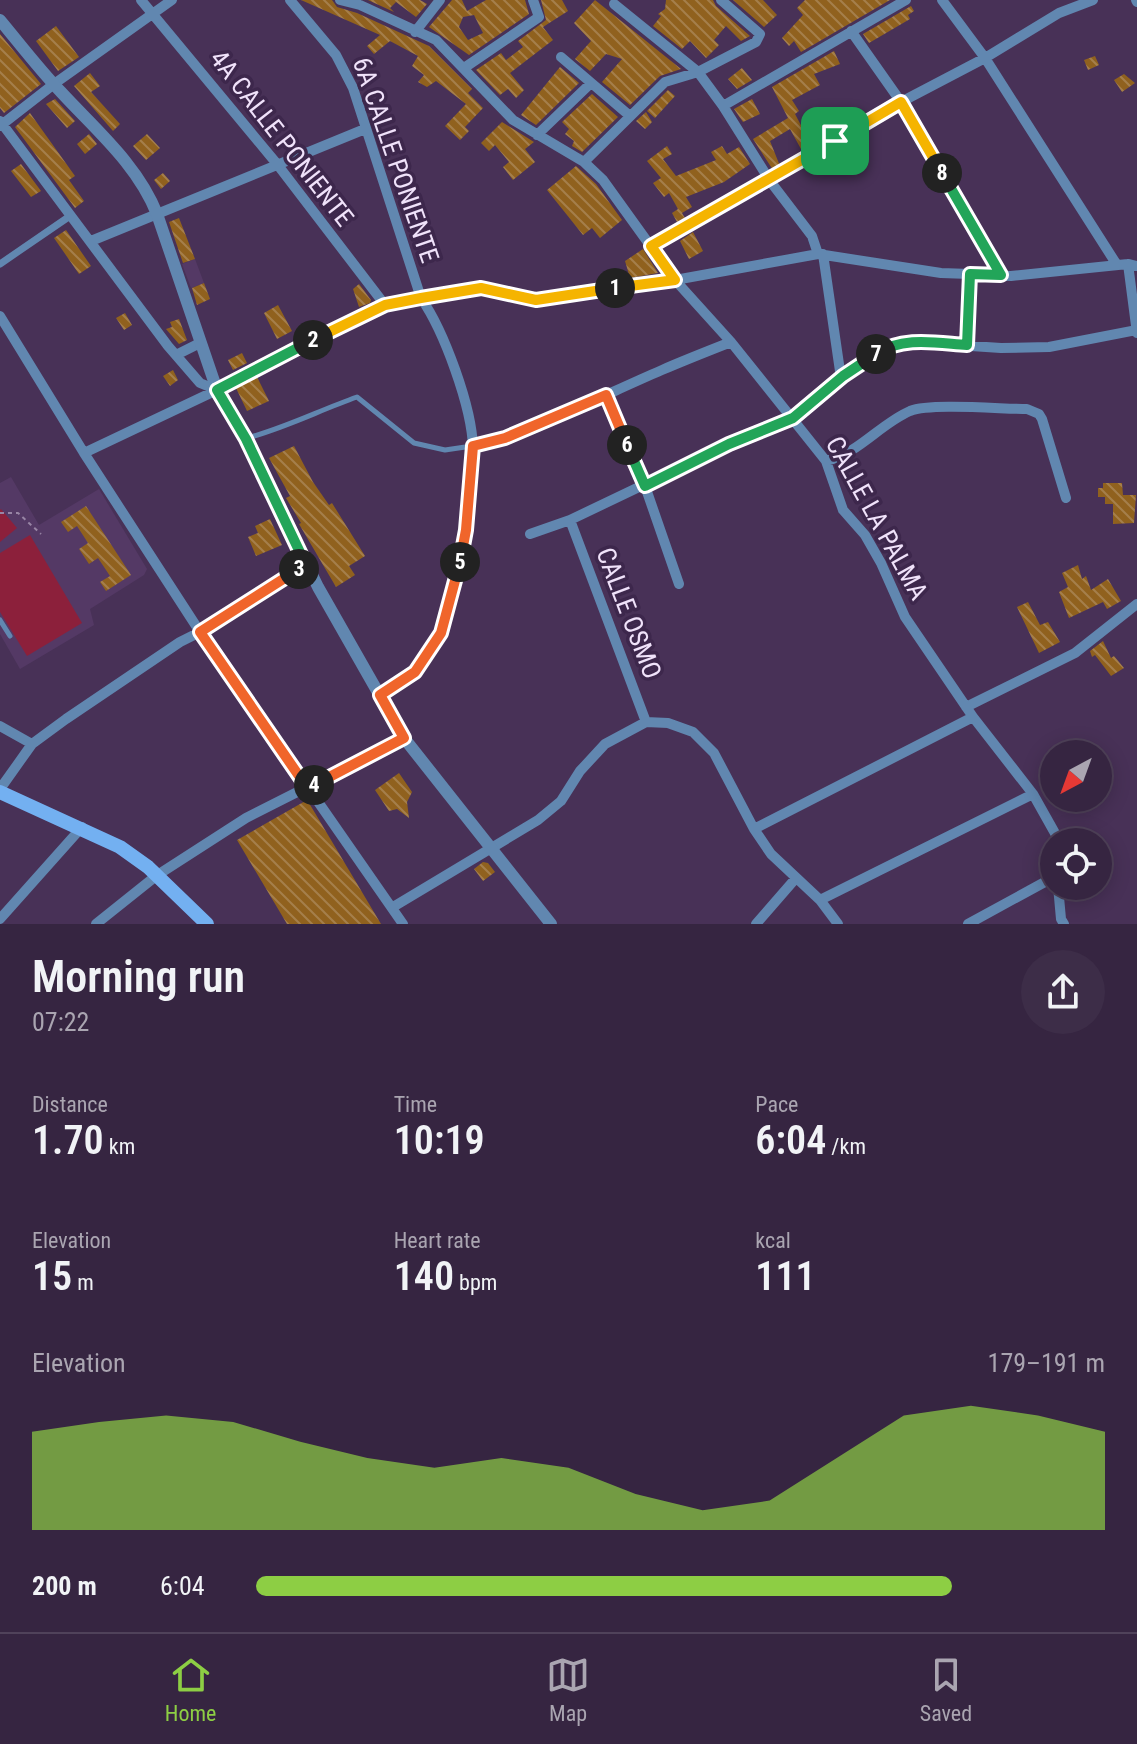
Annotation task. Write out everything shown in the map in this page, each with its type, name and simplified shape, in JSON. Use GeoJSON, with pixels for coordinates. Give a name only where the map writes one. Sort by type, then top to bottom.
{"type":"FeatureCollection","features":[{"type":"Feature","properties":{"kind":"main road"},"geometry":{"type":"LineString","coordinates":[[0,790],[120,847],[207,924]]}},
{"type":"Feature","properties":{"kind":"street","name":"4A CALLE PONIENTE"},"geometry":{"type":"LineString","coordinates":[[141,0],[277,164],[385,305]]}},
{"type":"Feature","properties":{"kind":"street"},"geometry":{"type":"LineString","coordinates":[[172,0],[1,124],[176,355],[200,383],[217,390]]}},
{"type":"Feature","properties":{"kind":"street","name":"6A CALLE PONIENTE"},"geometry":{"type":"LineString","coordinates":[[290,0],[336,55],[353,88],[421,298],[434,316],[460,384],[473,446],[466,530],[453,594],[441,633],[415,672],[380,695]]}},
{"type":"Feature","properties":{"kind":"street","name":"CALLE LA PALMA"},"geometry":{"type":"LineString","coordinates":[[340,0],[360,5],[436,40],[513,120],[584,162],[603,180],[675,280],[731,342],[826,461],[843,510],[865,535],[905,617],[973,717],[1033,794],[1052,828]]}},
{"type":"Feature","properties":{"kind":"street"},"geometry":{"type":"LineString","coordinates":[[415,32],[440,0]]}},
{"type":"Feature","properties":{"kind":"street"},"geometry":{"type":"LineString","coordinates":[[464,68],[539,17],[533,0]]}},
{"type":"Feature","properties":{"kind":"street"},"geometry":{"type":"LineString","coordinates":[[584,162],[665,82],[698,72],[756,42],[760,34],[721,0]]}},
{"type":"Feature","properties":{"kind":"street"},"geometry":{"type":"LineString","coordinates":[[723,106],[906,0]]}},
{"type":"Feature","properties":{"kind":"street"},"geometry":{"type":"LineString","coordinates":[[530,534],[570,520],[729,444],[793,418],[841,378],[885,349],[911,342],[1001,348],[1049,347],[1137,331],[1127,265],[942,0]]}},
{"type":"Feature","properties":{"kind":"street"},"geometry":{"type":"LineString","coordinates":[[651,246],[770,181],[901,102],[985,58],[1059,13],[1093,0]]}},
{"type":"Feature","properties":{"kind":"street"},"geometry":{"type":"LineString","coordinates":[[614,4],[698,72],[770,181],[812,236],[821,254],[841,378]]}},
{"type":"Feature","properties":{"kind":"street"},"geometry":{"type":"LineString","coordinates":[[0,20],[144,186],[157,214],[217,390],[246,439],[306,565],[404,738],[551,924]]}},
{"type":"Feature","properties":{"kind":"street"},"geometry":{"type":"LineString","coordinates":[[851,31],[901,102],[1001,275]]}},
{"type":"Feature","properties":{"kind":"street"},"geometry":{"type":"LineString","coordinates":[[561,57],[630,116]]}},
{"type":"Feature","properties":{"kind":"street"},"geometry":{"type":"LineString","coordinates":[[537,135],[590,84]]}},
{"type":"Feature","properties":{"kind":"street"},"geometry":{"type":"LineString","coordinates":[[91,241],[365,129]]}},
{"type":"Feature","properties":{"kind":"street"},"geometry":{"type":"LineString","coordinates":[[0,264],[70,216]]}},
{"type":"Feature","properties":{"kind":"street"},"geometry":{"type":"LineString","coordinates":[[84,453],[385,305],[421,298],[481,288],[536,300],[675,280],[821,254],[941,273],[1001,275],[1127,265]]}},
{"type":"Feature","properties":{"kind":"street"},"geometry":{"type":"LineString","coordinates":[[967,345],[970,274]]}},
{"type":"Feature","properties":{"kind":"street"},"geometry":{"type":"LineString","coordinates":[[0,316],[200,632],[403,924]]}},
{"type":"Feature","properties":{"kind":"street"},"geometry":{"type":"LineString","coordinates":[[473,446],[505,438],[731,342]]}},
{"type":"Feature","properties":{"kind":"street"},"geometry":{"type":"LineString","coordinates":[[176,355],[200,343]]}},
{"type":"Feature","properties":{"kind":"street"},"geometry":{"type":"LineString","coordinates":[[606,395],[645,486],[679,584]]}},
{"type":"Feature","properties":{"kind":"street"},"geometry":{"type":"LineString","coordinates":[[826,461],[839,458],[898,417],[921,408],[1027,409],[1039,414],[1042,419],[1066,498]]}},
{"type":"Feature","properties":{"kind":"street","name":"CALLE OSMO"},"geometry":{"type":"LineString","coordinates":[[570,520],[646,722]]}},
{"type":"Feature","properties":{"kind":"street"},"geometry":{"type":"LineString","coordinates":[[0,790],[32,744],[167,651],[306,565]]}},
{"type":"Feature","properties":{"kind":"street"},"geometry":{"type":"LineString","coordinates":[[966,707],[1075,653],[1137,604]]}},
{"type":"Feature","properties":{"kind":"street"},"geometry":{"type":"LineString","coordinates":[[754,829],[973,717]]}},
{"type":"Feature","properties":{"kind":"street"},"geometry":{"type":"LineString","coordinates":[[393,907],[538,820],[561,801],[580,771],[605,744],[646,722],[668,723],[693,732],[704,742],[714,753],[754,829],[771,854],[820,900],[838,924]]}},
{"type":"Feature","properties":{"kind":"street"},"geometry":{"type":"LineString","coordinates":[[0,726],[32,744]]}},
{"type":"Feature","properties":{"kind":"street"},"geometry":{"type":"LineString","coordinates":[[96,924],[156,876],[246,818],[404,738]]}},
{"type":"Feature","properties":{"kind":"street"},"geometry":{"type":"LineString","coordinates":[[820,900],[1033,794]]}},
{"type":"Feature","properties":{"kind":"street"},"geometry":{"type":"LineString","coordinates":[[0,919],[82,827]]}},
{"type":"Feature","properties":{"kind":"street"},"geometry":{"type":"LineString","coordinates":[[756,924],[796,878]]}},
{"type":"Feature","properties":{"kind":"street"},"geometry":{"type":"LineString","coordinates":[[968,924],[1040,885]]}},
{"type":"Feature","properties":{"kind":"street"},"geometry":{"type":"LineString","coordinates":[[1059,900],[1064,924]]}},
{"type":"Feature","properties":{"kind":"lane"},"geometry":{"type":"LineString","coordinates":[[246,439],[357,397],[414,443],[445,450],[473,446]]}},
{"type":"Feature","properties":{"kind":"lane"},"geometry":{"type":"LineString","coordinates":[[0,620],[10,636]]}},
{"type":"Feature","properties":{"kind":"path"},"geometry":{"type":"LineString","coordinates":[[0,513],[18,513],[41,534]]}},
{"type":"Feature","properties":{"kind":"shaded area"},"geometry":{"type":"Polygon","coordinates":[[[195,259],[204,283],[191,288],[182,264],[195,259]]]}},
{"type":"Feature","properties":{"kind":"shaded area"},"geometry":{"type":"Polygon","coordinates":[[[11,477],[39,525],[99,489],[147,569],[144,575],[90,609],[94,625],[20,669],[0,634],[0,483],[11,477]]]}},
{"type":"Feature","properties":{"kind":"shaded area"},"geometry":{"type":"Polygon","coordinates":[[[0,510],[17,528],[0,542],[0,510]]]}},
{"type":"Feature","properties":{"kind":"shaded area"},"geometry":{"type":"Polygon","coordinates":[[[30,535],[82,623],[27,656],[0,612],[0,553],[30,535]]]}},
{"type":"Feature","properties":{"kind":"building"},"geometry":{"type":"Polygon","coordinates":[[[301,0],[332,0],[337,7],[429,46],[472,89],[468,93],[483,108],[465,127],[469,131],[460,140],[445,126],[466,104],[436,81],[427,87],[418,82],[424,75],[412,66],[418,56],[390,41],[374,54],[367,46],[380,35],[301,0]]]}},
{"type":"Feature","properties":{"kind":"building"},"geometry":{"type":"Polygon","coordinates":[[[368,0],[420,0],[427,4],[416,17],[396,2],[390,8],[394,12],[368,0]]]}},
{"type":"Feature","properties":{"kind":"building"},"geometry":{"type":"Polygon","coordinates":[[[452,0],[462,0],[467,11],[486,0],[525,0],[529,14],[469,55],[429,27],[452,0]],[[474,15],[463,17],[459,27],[468,40],[483,33],[474,15]]]}},
{"type":"Feature","properties":{"kind":"building"},"geometry":{"type":"Polygon","coordinates":[[[541,0],[562,0],[568,11],[543,27],[553,40],[510,73],[524,90],[516,98],[508,89],[500,95],[476,70],[501,53],[506,60],[523,47],[518,41],[546,20],[541,0]]]}},
{"type":"Feature","properties":{"kind":"building"},"geometry":{"type":"Polygon","coordinates":[[[595,0],[681,69],[660,76],[630,105],[602,82],[622,59],[606,54],[590,71],[575,59],[591,41],[574,23],[595,0]]]}},
{"type":"Feature","properties":{"kind":"building"},"geometry":{"type":"Polygon","coordinates":[[[666,0],[713,0],[750,36],[741,41],[726,26],[714,40],[719,45],[706,58],[690,41],[682,49],[653,26],[661,16],[658,14],[665,9],[666,0]]]}},
{"type":"Feature","properties":{"kind":"building"},"geometry":{"type":"Polygon","coordinates":[[[733,0],[763,0],[777,15],[764,27],[733,0]]]}},
{"type":"Feature","properties":{"kind":"building"},"geometry":{"type":"Polygon","coordinates":[[[805,0],[890,0],[801,52],[794,41],[789,46],[782,38],[803,15],[797,8],[805,0]]]}},
{"type":"Feature","properties":{"kind":"building"},"geometry":{"type":"Polygon","coordinates":[[[911,6],[914,11],[908,15],[910,19],[869,43],[863,34],[911,6]]]}},
{"type":"Feature","properties":{"kind":"building"},"geometry":{"type":"Polygon","coordinates":[[[56,26],[79,57],[58,71],[36,41],[56,26]]]}},
{"type":"Feature","properties":{"kind":"building"},"geometry":{"type":"Polygon","coordinates":[[[0,34],[41,84],[4,113],[0,108],[0,34]]]}},
{"type":"Feature","properties":{"kind":"building"},"geometry":{"type":"Polygon","coordinates":[[[834,51],[840,64],[814,74],[820,85],[792,100],[799,111],[795,114],[811,144],[801,149],[790,129],[770,141],[780,166],[773,170],[753,139],[788,118],[772,87],[834,51]]]}},
{"type":"Feature","properties":{"kind":"building"},"geometry":{"type":"Polygon","coordinates":[[[1095,56],[1099,65],[1088,70],[1084,60],[1095,56]]]}},
{"type":"Feature","properties":{"kind":"building"},"geometry":{"type":"Polygon","coordinates":[[[560,67],[579,83],[536,125],[521,115],[560,67]]]}},
{"type":"Feature","properties":{"kind":"building"},"geometry":{"type":"Polygon","coordinates":[[[742,68],[752,80],[737,89],[728,79],[742,68]]]}},
{"type":"Feature","properties":{"kind":"building"},"geometry":{"type":"Polygon","coordinates":[[[90,73],[100,86],[91,92],[120,124],[113,131],[74,86],[90,73]]]}},
{"type":"Feature","properties":{"kind":"building"},"geometry":{"type":"Polygon","coordinates":[[[1124,74],[1135,83],[1122,92],[1114,80],[1124,74]]]}},
{"type":"Feature","properties":{"kind":"building"},"geometry":{"type":"Polygon","coordinates":[[[668,90],[675,96],[655,118],[647,111],[668,90]]]}},
{"type":"Feature","properties":{"kind":"building"},"geometry":{"type":"Polygon","coordinates":[[[592,94],[618,117],[582,152],[572,146],[574,141],[565,134],[569,129],[562,122],[592,94]]]}},
{"type":"Feature","properties":{"kind":"building"},"geometry":{"type":"Polygon","coordinates":[[[55,99],[75,121],[67,128],[46,104],[55,99]]]}},
{"type":"Feature","properties":{"kind":"building"},"geometry":{"type":"Polygon","coordinates":[[[752,99],[760,114],[743,122],[734,109],[752,99]]]}},
{"type":"Feature","properties":{"kind":"building"},"geometry":{"type":"Polygon","coordinates":[[[646,112],[652,122],[645,129],[636,121],[646,112]]]}},
{"type":"Feature","properties":{"kind":"building"},"geometry":{"type":"Polygon","coordinates":[[[30,113],[75,176],[69,180],[84,201],[75,208],[15,127],[30,113]]]}},
{"type":"Feature","properties":{"kind":"building"},"geometry":{"type":"Polygon","coordinates":[[[502,122],[534,142],[525,149],[535,162],[513,180],[503,167],[509,162],[495,145],[489,151],[481,143],[502,122]]]}},
{"type":"Feature","properties":{"kind":"building"},"geometry":{"type":"Polygon","coordinates":[[[89,134],[97,144],[85,154],[77,144],[89,134]]]}},
{"type":"Feature","properties":{"kind":"building"},"geometry":{"type":"Polygon","coordinates":[[[147,134],[160,148],[146,160],[133,146],[147,134]]]}},
{"type":"Feature","properties":{"kind":"building"},"geometry":{"type":"Polygon","coordinates":[[[667,146],[672,154],[663,159],[676,176],[716,160],[711,152],[722,146],[727,154],[739,147],[750,164],[724,182],[686,197],[692,207],[682,213],[685,218],[677,222],[672,213],[678,209],[669,193],[664,197],[653,183],[661,178],[647,161],[667,146]]]}},
{"type":"Feature","properties":{"kind":"building"},"geometry":{"type":"Polygon","coordinates":[[[21,164],[41,191],[31,197],[11,171],[21,164]]]}},
{"type":"Feature","properties":{"kind":"building"},"geometry":{"type":"Polygon","coordinates":[[[576,166],[596,184],[622,220],[600,238],[592,228],[583,235],[547,190],[576,166]]]}},
{"type":"Feature","properties":{"kind":"building"},"geometry":{"type":"Polygon","coordinates":[[[163,173],[170,181],[161,189],[154,180],[163,173]]]}},
{"type":"Feature","properties":{"kind":"building"},"geometry":{"type":"Polygon","coordinates":[[[179,218],[195,259],[183,263],[169,222],[179,218]]]}},
{"type":"Feature","properties":{"kind":"building"},"geometry":{"type":"Polygon","coordinates":[[[66,230],[91,266],[79,274],[54,238],[66,230]]]}},
{"type":"Feature","properties":{"kind":"building"},"geometry":{"type":"Polygon","coordinates":[[[693,232],[703,251],[689,259],[680,241],[693,232]]]}},
{"type":"Feature","properties":{"kind":"building"},"geometry":{"type":"Polygon","coordinates":[[[643,249],[658,273],[630,278],[625,261],[643,249]]]}},
{"type":"Feature","properties":{"kind":"building"},"geometry":{"type":"Polygon","coordinates":[[[204,283],[210,299],[197,305],[192,288],[204,283]]]}},
{"type":"Feature","properties":{"kind":"building"},"geometry":{"type":"Polygon","coordinates":[[[359,284],[371,300],[359,307],[353,289],[359,284]]]}},
{"type":"Feature","properties":{"kind":"building"},"geometry":{"type":"Polygon","coordinates":[[[278,305],[292,331],[277,339],[264,313],[278,305]]]}},
{"type":"Feature","properties":{"kind":"building"},"geometry":{"type":"Polygon","coordinates":[[[125,313],[132,325],[124,330],[116,318],[125,313]]]}},
{"type":"Feature","properties":{"kind":"building"},"geometry":{"type":"Polygon","coordinates":[[[179,319],[187,340],[179,344],[166,329],[172,327],[170,322],[179,319]]]}},
{"type":"Feature","properties":{"kind":"building"},"geometry":{"type":"Polygon","coordinates":[[[242,353],[247,363],[233,370],[228,360],[242,353]]]}},
{"type":"Feature","properties":{"kind":"building"},"geometry":{"type":"Polygon","coordinates":[[[173,370],[178,380],[170,386],[163,376],[173,370]]]}},
{"type":"Feature","properties":{"kind":"building"},"geometry":{"type":"Polygon","coordinates":[[[257,377],[269,401],[247,411],[236,388],[257,377]]]}},
{"type":"Feature","properties":{"kind":"building"},"geometry":{"type":"Polygon","coordinates":[[[294,446],[313,482],[329,505],[332,503],[365,556],[349,566],[355,575],[336,587],[299,524],[286,498],[290,496],[269,458],[294,446]]]}},
{"type":"Feature","properties":{"kind":"building"},"geometry":{"type":"Polygon","coordinates":[[[1103,483],[1122,483],[1123,495],[1136,495],[1134,523],[1113,524],[1113,504],[1105,504],[1105,497],[1098,497],[1098,488],[1103,488],[1103,483]]]}},
{"type":"Feature","properties":{"kind":"building"},"geometry":{"type":"Polygon","coordinates":[[[86,506],[131,575],[106,591],[100,582],[110,576],[98,558],[89,564],[79,549],[88,543],[77,526],[68,532],[61,522],[86,506]]]}},
{"type":"Feature","properties":{"kind":"building"},"geometry":{"type":"Polygon","coordinates":[[[270,519],[282,545],[256,556],[248,537],[258,533],[255,526],[270,519]]]}},
{"type":"Feature","properties":{"kind":"building"},"geometry":{"type":"Polygon","coordinates":[[[1078,565],[1082,579],[1086,576],[1091,590],[1108,579],[1121,601],[1107,609],[1103,602],[1069,618],[1059,592],[1068,587],[1062,573],[1078,565]]]}},
{"type":"Feature","properties":{"kind":"building"},"geometry":{"type":"Polygon","coordinates":[[[1028,602],[1040,625],[1048,622],[1060,642],[1039,653],[1017,607],[1028,602]]]}},
{"type":"Feature","properties":{"kind":"building"},"geometry":{"type":"Polygon","coordinates":[[[1103,641],[1111,658],[1114,656],[1124,668],[1111,676],[1090,651],[1103,641]]]}},
{"type":"Feature","properties":{"kind":"building"},"geometry":{"type":"Polygon","coordinates":[[[399,773],[412,792],[407,802],[409,818],[397,809],[389,811],[375,790],[399,773]]]}},
{"type":"Feature","properties":{"kind":"building"},"geometry":{"type":"Polygon","coordinates":[[[307,800],[381,924],[287,924],[237,840],[307,800]]]}},
{"type":"Feature","properties":{"kind":"building"},"geometry":{"type":"Polygon","coordinates":[[[483,862],[488,863],[495,872],[483,881],[474,869],[483,862]]]}},
{"type":"Feature","properties":{"kind":"route"},"geometry":{"type":"LineString","coordinates":[[901,102],[1001,275],[970,274],[967,345],[911,342],[885,349],[843,376],[793,418],[729,444],[645,486],[606,395],[505,438],[473,446],[466,530],[453,594],[441,633],[415,672],[380,695],[404,738],[308,789],[200,632],[306,565],[246,439],[217,390],[267,362],[385,305],[481,288],[536,300],[675,280],[651,246],[770,181],[835,141],[901,102]]}}]}
